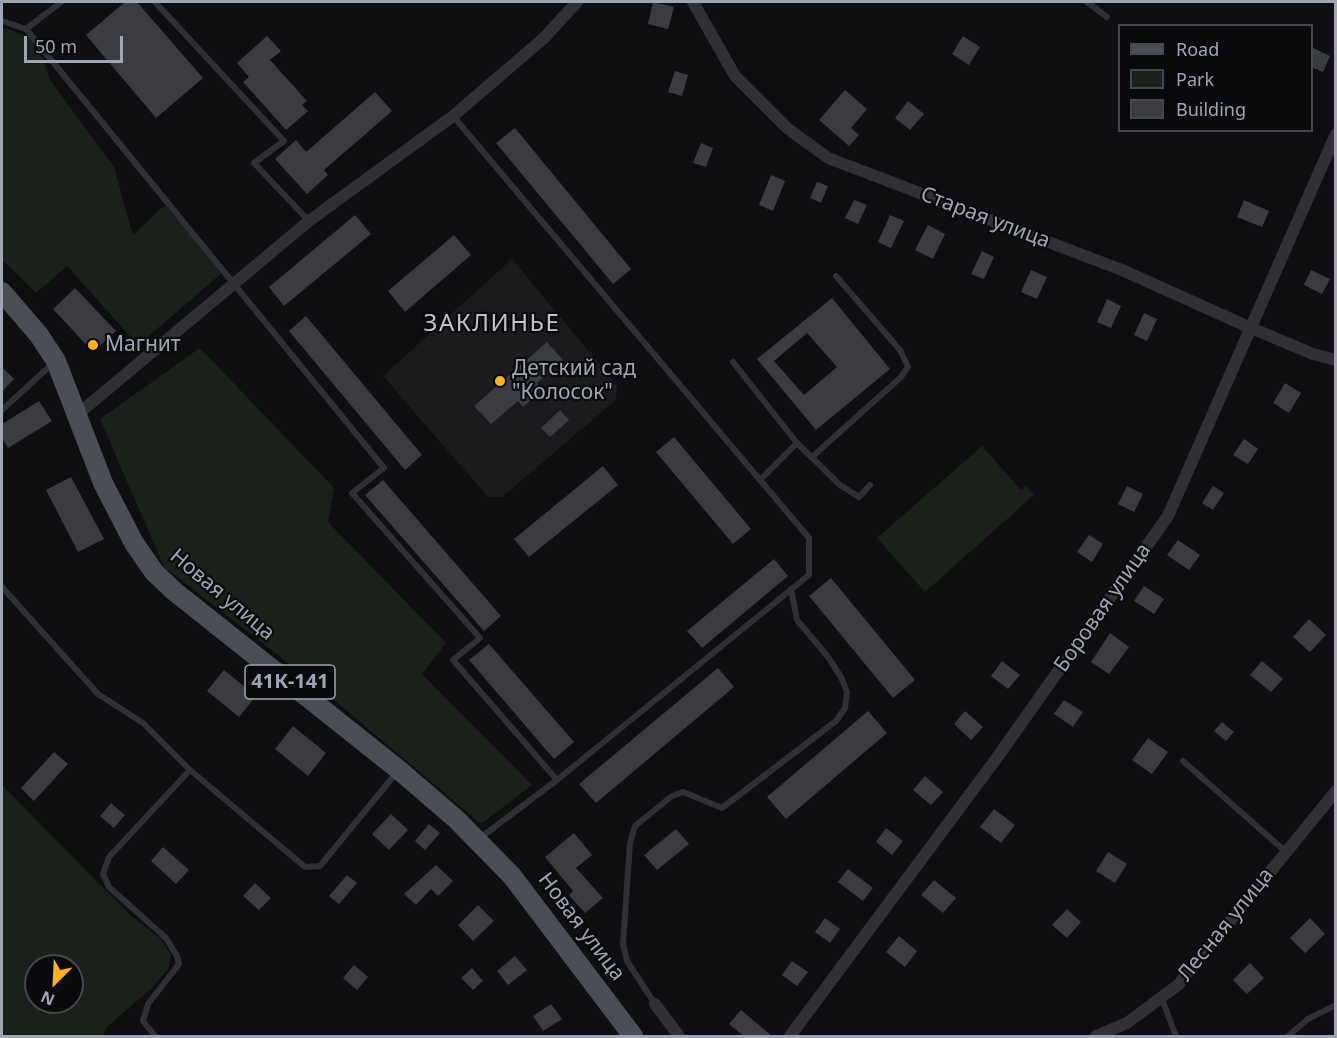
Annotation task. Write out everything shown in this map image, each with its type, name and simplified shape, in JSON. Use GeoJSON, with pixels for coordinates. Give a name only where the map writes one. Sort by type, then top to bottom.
{"type":"FeatureCollection","features":[{"type":"Feature","properties":{"kind":"main road","name":"Новая улица"},"geometry":{"type":"LineString","coordinates":[[2,292],[39,335],[56,361],[117,514],[154,572],[174,591],[399,770],[477,840],[512,876],[633,1036]]}},
{"type":"Feature","properties":{"kind":"street"},"geometry":{"type":"LineString","coordinates":[[78,414],[309,221],[453,116],[544,38],[577,2]]}},
{"type":"Feature","properties":{"kind":"street","name":"Старая улица"},"geometry":{"type":"LineString","coordinates":[[693,2],[735,76],[787,128],[828,158],[1122,270],[1251,328],[1313,354],[1335,360]]}},
{"type":"Feature","properties":{"kind":"street","name":"Боровая улица"},"geometry":{"type":"LineString","coordinates":[[790,1036],[996,759],[1168,516],[1335,134]]}},
{"type":"Feature","properties":{"kind":"street","name":"Лесная улица"},"geometry":{"type":"LineString","coordinates":[[1096,1036],[1127,1023],[1178,985],[1335,792]]}},
{"type":"Feature","properties":{"kind":"street"},"geometry":{"type":"LineString","coordinates":[[655,1004],[679,1036]]}},
{"type":"Feature","properties":{"kind":"lane"},"geometry":{"type":"LineString","coordinates":[[26,29],[61,2]]}},
{"type":"Feature","properties":{"kind":"lane"},"geometry":{"type":"LineString","coordinates":[[155,2],[284,141],[254,163],[309,221]]}},
{"type":"Feature","properties":{"kind":"lane"},"geometry":{"type":"LineString","coordinates":[[1087,2],[1107,17]]}},
{"type":"Feature","properties":{"kind":"lane"},"geometry":{"type":"LineString","coordinates":[[2,21],[26,29],[232,285],[384,468],[352,493],[480,638],[453,660],[557,780]]}},
{"type":"Feature","properties":{"kind":"lane"},"geometry":{"type":"LineString","coordinates":[[453,116],[809,538],[809,574],[557,780],[477,840]]}},
{"type":"Feature","properties":{"kind":"lane"},"geometry":{"type":"LineString","coordinates":[[812,457],[901,378],[908,367],[900,350],[836,276]]}},
{"type":"Feature","properties":{"kind":"lane"},"geometry":{"type":"LineString","coordinates":[[2,410],[56,361]]}},
{"type":"Feature","properties":{"kind":"lane"},"geometry":{"type":"LineString","coordinates":[[733,362],[797,443],[840,485],[859,497],[870,485]]}},
{"type":"Feature","properties":{"kind":"lane"},"geometry":{"type":"LineString","coordinates":[[760,480],[797,443]]}},
{"type":"Feature","properties":{"kind":"lane"},"geometry":{"type":"LineString","coordinates":[[2,587],[98,694],[143,723],[190,770],[305,867],[320,866],[399,770]]}},
{"type":"Feature","properties":{"kind":"lane"},"geometry":{"type":"LineString","coordinates":[[655,1004],[627,961],[623,944],[630,843],[635,826],[672,796],[683,792],[722,808],[836,721],[845,708],[847,692],[841,677],[828,657],[797,620],[791,589]]}},
{"type":"Feature","properties":{"kind":"lane"},"geometry":{"type":"LineString","coordinates":[[1183,761],[1286,852]]}},
{"type":"Feature","properties":{"kind":"lane"},"geometry":{"type":"LineString","coordinates":[[155,1036],[143,1021],[148,1004],[179,964],[177,956],[166,938],[110,887],[103,874],[109,857],[190,770]]}},
{"type":"Feature","properties":{"kind":"lane"},"geometry":{"type":"LineString","coordinates":[[1161,999],[1176,1036]]}},
{"type":"Feature","properties":{"kind":"lane"},"geometry":{"type":"LineString","coordinates":[[1288,1036],[1308,1019],[1335,1005]]}},
{"type":"Feature","properties":{"kind":"shaded area","name":"Детский сад \"Колосок\""},"geometry":{"type":"Polygon","coordinates":[[[512,259],[617,385],[616,400],[502,497],[488,497],[383,376],[512,259]]]}},
{"type":"Feature","properties":{"kind":"green space"},"geometry":{"type":"Polygon","coordinates":[[[2,27],[37,40],[50,80],[114,167],[133,235],[165,205],[223,272],[138,345],[67,266],[36,293],[2,260],[2,27]]]}},
{"type":"Feature","properties":{"kind":"green space"},"geometry":{"type":"Polygon","coordinates":[[[200,348],[334,488],[328,522],[446,643],[422,674],[532,785],[481,824],[314,683],[164,567],[100,419],[200,348]]]}},
{"type":"Feature","properties":{"kind":"green space"},"geometry":{"type":"Polygon","coordinates":[[[982,446],[1021,490],[1026,486],[1034,495],[925,592],[877,538],[982,446]]]}},
{"type":"Feature","properties":{"kind":"green space"},"geometry":{"type":"Polygon","coordinates":[[[2,785],[130,915],[160,938],[171,955],[169,968],[152,988],[106,1028],[103,1036],[2,1036],[2,785]]]}},
{"type":"Feature","properties":{"kind":"building"},"geometry":{"type":"Polygon","coordinates":[[[125,2],[137,2],[203,78],[156,118],[86,35],[125,2]]]}},
{"type":"Feature","properties":{"kind":"building"},"geometry":{"type":"Polygon","coordinates":[[[653,2],[674,7],[668,29],[648,24],[653,2]]]}},
{"type":"Feature","properties":{"kind":"building"},"geometry":{"type":"Polygon","coordinates":[[[267,36],[281,51],[270,60],[307,101],[302,105],[308,111],[286,130],[243,82],[249,77],[237,63],[267,36]]]}},
{"type":"Feature","properties":{"kind":"building"},"geometry":{"type":"Polygon","coordinates":[[[963,36],[980,47],[969,65],[952,54],[963,36]]]}},
{"type":"Feature","properties":{"kind":"building"},"geometry":{"type":"Polygon","coordinates":[[[1313,48],[1330,56],[1323,72],[1313,68],[1313,48]]]}},
{"type":"Feature","properties":{"kind":"building"},"geometry":{"type":"Polygon","coordinates":[[[675,71],[688,75],[682,96],[668,92],[675,71]]]}},
{"type":"Feature","properties":{"kind":"building"},"geometry":{"type":"Polygon","coordinates":[[[845,90],[867,109],[851,128],[859,135],[849,146],[819,120],[845,90]]]}},
{"type":"Feature","properties":{"kind":"building"},"geometry":{"type":"Polygon","coordinates":[[[375,92],[392,111],[324,170],[328,175],[307,194],[275,159],[296,140],[306,152],[375,92]]]}},
{"type":"Feature","properties":{"kind":"building"},"geometry":{"type":"Polygon","coordinates":[[[908,101],[924,114],[910,130],[895,118],[908,101]]]}},
{"type":"Feature","properties":{"kind":"building"},"geometry":{"type":"Polygon","coordinates":[[[515,128],[631,269],[613,284],[496,143],[515,128]]]}},
{"type":"Feature","properties":{"kind":"building"},"geometry":{"type":"Polygon","coordinates":[[[701,143],[713,148],[706,167],[693,163],[701,143]]]}},
{"type":"Feature","properties":{"kind":"building"},"geometry":{"type":"Polygon","coordinates":[[[771,175],[785,181],[773,211],[759,205],[771,175]]]}},
{"type":"Feature","properties":{"kind":"building"},"geometry":{"type":"Polygon","coordinates":[[[817,182],[828,186],[821,203],[810,198],[817,182]]]}},
{"type":"Feature","properties":{"kind":"building"},"geometry":{"type":"Polygon","coordinates":[[[854,200],[867,205],[858,224],[845,218],[854,200]]]}},
{"type":"Feature","properties":{"kind":"building"},"geometry":{"type":"Polygon","coordinates":[[[1244,200],[1269,211],[1262,227],[1237,217],[1244,200]]]}},
{"type":"Feature","properties":{"kind":"building"},"geometry":{"type":"Polygon","coordinates":[[[355,215],[371,234],[284,306],[269,287],[355,215]]]}},
{"type":"Feature","properties":{"kind":"building"},"geometry":{"type":"Polygon","coordinates":[[[890,215],[904,221],[891,248],[878,242],[890,215]]]}},
{"type":"Feature","properties":{"kind":"building"},"geometry":{"type":"Polygon","coordinates":[[[928,225],[945,234],[933,259],[915,250],[928,225]]]}},
{"type":"Feature","properties":{"kind":"building"},"geometry":{"type":"Polygon","coordinates":[[[454,235],[471,255],[405,312],[388,291],[454,235]]]}},
{"type":"Feature","properties":{"kind":"building"},"geometry":{"type":"Polygon","coordinates":[[[982,251],[994,257],[984,279],[971,274],[982,251]]]}},
{"type":"Feature","properties":{"kind":"building"},"geometry":{"type":"Polygon","coordinates":[[[1031,270],[1047,277],[1037,299],[1021,292],[1031,270]]]}},
{"type":"Feature","properties":{"kind":"building"},"geometry":{"type":"Polygon","coordinates":[[[1311,270],[1330,279],[1322,294],[1304,285],[1311,270]]]}},
{"type":"Feature","properties":{"kind":"building"},"geometry":{"type":"Polygon","coordinates":[[[75,288],[116,331],[93,352],[53,309],[75,288]]]}},
{"type":"Feature","properties":{"kind":"building"},"geometry":{"type":"Polygon","coordinates":[[[832,298],[890,369],[816,430],[757,359],[832,298]],[[807,333],[774,361],[804,395],[837,367],[807,333]]]}},
{"type":"Feature","properties":{"kind":"building"},"geometry":{"type":"Polygon","coordinates":[[[1107,299],[1121,306],[1111,328],[1097,322],[1107,299]]]}},
{"type":"Feature","properties":{"kind":"building"},"geometry":{"type":"Polygon","coordinates":[[[1144,313],[1157,319],[1147,341],[1134,335],[1144,313]]]}},
{"type":"Feature","properties":{"kind":"building"},"geometry":{"type":"Polygon","coordinates":[[[306,316],[422,455],[405,470],[289,331],[306,316]]]}},
{"type":"Feature","properties":{"kind":"building"},"geometry":{"type":"Polygon","coordinates":[[[547,342],[563,360],[537,383],[542,390],[523,407],[518,401],[491,424],[474,406],[547,342]]]}},
{"type":"Feature","properties":{"kind":"building"},"geometry":{"type":"Polygon","coordinates":[[[2,367],[14,379],[2,392],[2,367]]]}},
{"type":"Feature","properties":{"kind":"building"},"geometry":{"type":"Polygon","coordinates":[[[1285,383],[1301,393],[1289,413],[1273,403],[1285,383]]]}},
{"type":"Feature","properties":{"kind":"building"},"geometry":{"type":"Polygon","coordinates":[[[39,401],[52,421],[8,448],[2,438],[2,424],[39,401]]]}},
{"type":"Feature","properties":{"kind":"building"},"geometry":{"type":"Polygon","coordinates":[[[560,410],[569,420],[550,437],[541,428],[560,410]]]}},
{"type":"Feature","properties":{"kind":"building"},"geometry":{"type":"Polygon","coordinates":[[[674,437],[751,529],[733,544],[656,452],[674,437]]]}},
{"type":"Feature","properties":{"kind":"building"},"geometry":{"type":"Polygon","coordinates":[[[1244,439],[1258,449],[1248,464],[1233,455],[1244,439]]]}},
{"type":"Feature","properties":{"kind":"building"},"geometry":{"type":"Polygon","coordinates":[[[603,466],[618,485],[529,557],[514,539],[603,466]]]}},
{"type":"Feature","properties":{"kind":"building"},"geometry":{"type":"Polygon","coordinates":[[[71,477],[104,539],[78,552],[46,490],[71,477]]]}},
{"type":"Feature","properties":{"kind":"building"},"geometry":{"type":"Polygon","coordinates":[[[383,480],[501,616],[484,631],[365,495],[383,480]]]}},
{"type":"Feature","properties":{"kind":"building"},"geometry":{"type":"Polygon","coordinates":[[[1127,486],[1143,494],[1134,512],[1118,504],[1127,486]]]}},
{"type":"Feature","properties":{"kind":"building"},"geometry":{"type":"Polygon","coordinates":[[[1213,486],[1224,493],[1213,510],[1202,503],[1213,486]]]}},
{"type":"Feature","properties":{"kind":"building"},"geometry":{"type":"Polygon","coordinates":[[[1089,535],[1103,544],[1092,562],[1077,552],[1089,535]]]}},
{"type":"Feature","properties":{"kind":"building"},"geometry":{"type":"Polygon","coordinates":[[[1178,540],[1200,555],[1189,570],[1167,555],[1178,540]]]}},
{"type":"Feature","properties":{"kind":"building"},"geometry":{"type":"Polygon","coordinates":[[[774,559],[788,576],[702,648],[687,631],[774,559]]]}},
{"type":"Feature","properties":{"kind":"building"},"geometry":{"type":"Polygon","coordinates":[[[831,578],[915,680],[893,698],[809,596],[831,578]]]}},
{"type":"Feature","properties":{"kind":"building"},"geometry":{"type":"Polygon","coordinates":[[[1144,586],[1164,599],[1154,614],[1134,601],[1144,586]]]}},
{"type":"Feature","properties":{"kind":"building"},"geometry":{"type":"Polygon","coordinates":[[[1309,619],[1326,635],[1310,652],[1293,637],[1309,619]]]}},
{"type":"Feature","properties":{"kind":"building"},"geometry":{"type":"Polygon","coordinates":[[[1110,633],[1129,647],[1109,674],[1091,662],[1110,633]]]}},
{"type":"Feature","properties":{"kind":"building"},"geometry":{"type":"Polygon","coordinates":[[[489,644],[574,742],[554,759],[469,660],[489,644]]]}},
{"type":"Feature","properties":{"kind":"building"},"geometry":{"type":"Polygon","coordinates":[[[1002,661],[1020,675],[1008,689],[991,676],[1002,661]]]}},
{"type":"Feature","properties":{"kind":"building"},"geometry":{"type":"Polygon","coordinates":[[[1262,661],[1283,679],[1271,692],[1250,675],[1262,661]]]}},
{"type":"Feature","properties":{"kind":"building"},"geometry":{"type":"Polygon","coordinates":[[[718,668],[734,687],[596,803],[579,784],[718,668]]]}},
{"type":"Feature","properties":{"kind":"building"},"geometry":{"type":"Polygon","coordinates":[[[224,670],[256,696],[239,717],[207,691],[224,670]]]}},
{"type":"Feature","properties":{"kind":"building"},"geometry":{"type":"Polygon","coordinates":[[[1064,700],[1083,712],[1073,727],[1054,714],[1064,700]]]}},
{"type":"Feature","properties":{"kind":"building"},"geometry":{"type":"Polygon","coordinates":[[[868,711],[887,733],[786,819],[767,797],[868,711]]]}},
{"type":"Feature","properties":{"kind":"building"},"geometry":{"type":"Polygon","coordinates":[[[965,711],[983,727],[971,740],[954,724],[965,711]]]}},
{"type":"Feature","properties":{"kind":"building"},"geometry":{"type":"Polygon","coordinates":[[[1222,722],[1234,732],[1226,741],[1214,731],[1222,722]]]}},
{"type":"Feature","properties":{"kind":"building"},"geometry":{"type":"Polygon","coordinates":[[[293,726],[326,753],[308,776],[275,749],[293,726]]]}},
{"type":"Feature","properties":{"kind":"building"},"geometry":{"type":"Polygon","coordinates":[[[1148,738],[1168,752],[1152,774],[1132,760],[1148,738]]]}},
{"type":"Feature","properties":{"kind":"building"},"geometry":{"type":"Polygon","coordinates":[[[54,752],[68,764],[34,801],[21,788],[54,752]]]}},
{"type":"Feature","properties":{"kind":"building"},"geometry":{"type":"Polygon","coordinates":[[[925,776],[943,792],[931,805],[913,790],[925,776]]]}},
{"type":"Feature","properties":{"kind":"building"},"geometry":{"type":"Polygon","coordinates":[[[111,803],[125,815],[114,828],[100,816],[111,803]]]}},
{"type":"Feature","properties":{"kind":"building"},"geometry":{"type":"Polygon","coordinates":[[[994,809],[1015,825],[1001,843],[980,827],[994,809]]]}},
{"type":"Feature","properties":{"kind":"building"},"geometry":{"type":"Polygon","coordinates":[[[391,814],[408,830],[389,850],[372,834],[391,814]]]}},
{"type":"Feature","properties":{"kind":"building"},"geometry":{"type":"Polygon","coordinates":[[[429,824],[440,833],[425,850],[415,841],[429,824]]]}},
{"type":"Feature","properties":{"kind":"building"},"geometry":{"type":"Polygon","coordinates":[[[886,828],[903,841],[892,855],[876,842],[886,828]]]}},
{"type":"Feature","properties":{"kind":"building"},"geometry":{"type":"Polygon","coordinates":[[[676,829],[689,844],[657,870],[644,855],[676,829]]]}},
{"type":"Feature","properties":{"kind":"building"},"geometry":{"type":"Polygon","coordinates":[[[574,833],[592,855],[576,868],[603,898],[585,913],[569,895],[573,891],[545,857],[574,833]]]}},
{"type":"Feature","properties":{"kind":"building"},"geometry":{"type":"Polygon","coordinates":[[[163,847],[189,870],[176,884],[151,861],[163,847]]]}},
{"type":"Feature","properties":{"kind":"building"},"geometry":{"type":"Polygon","coordinates":[[[1108,852],[1127,864],[1115,883],[1096,871],[1108,852]]]}},
{"type":"Feature","properties":{"kind":"building"},"geometry":{"type":"Polygon","coordinates":[[[436,865],[453,881],[438,896],[431,889],[416,905],[404,894],[436,865]]]}},
{"type":"Feature","properties":{"kind":"building"},"geometry":{"type":"Polygon","coordinates":[[[848,869],[873,888],[863,901],[838,882],[848,869]]]}},
{"type":"Feature","properties":{"kind":"building"},"geometry":{"type":"Polygon","coordinates":[[[347,875],[357,883],[339,904],[329,896],[347,875]]]}},
{"type":"Feature","properties":{"kind":"building"},"geometry":{"type":"Polygon","coordinates":[[[934,880],[956,898],[943,913],[921,895],[934,880]]]}},
{"type":"Feature","properties":{"kind":"building"},"geometry":{"type":"Polygon","coordinates":[[[255,883],[271,898],[259,910],[243,896],[255,883]]]}},
{"type":"Feature","properties":{"kind":"building"},"geometry":{"type":"Polygon","coordinates":[[[478,905],[494,921],[473,941],[458,925],[478,905]]]}},
{"type":"Feature","properties":{"kind":"building"},"geometry":{"type":"Polygon","coordinates":[[[1067,909],[1081,922],[1067,938],[1052,925],[1067,909]]]}},
{"type":"Feature","properties":{"kind":"building"},"geometry":{"type":"Polygon","coordinates":[[[825,918],[840,929],[830,943],[815,932],[825,918]]]}},
{"type":"Feature","properties":{"kind":"building"},"geometry":{"type":"Polygon","coordinates":[[[1310,918],[1325,934],[1305,953],[1290,938],[1310,918]]]}},
{"type":"Feature","properties":{"kind":"building"},"geometry":{"type":"Polygon","coordinates":[[[899,936],[917,951],[905,967],[886,952],[899,936]]]}},
{"type":"Feature","properties":{"kind":"building"},"geometry":{"type":"Polygon","coordinates":[[[515,956],[527,970],[508,985],[497,971],[515,956]]]}},
{"type":"Feature","properties":{"kind":"building"},"geometry":{"type":"Polygon","coordinates":[[[792,961],[808,972],[797,986],[782,975],[792,961]]]}},
{"type":"Feature","properties":{"kind":"building"},"geometry":{"type":"Polygon","coordinates":[[[1250,963],[1264,978],[1247,994],[1233,980],[1250,963]]]}},
{"type":"Feature","properties":{"kind":"building"},"geometry":{"type":"Polygon","coordinates":[[[354,965],[368,977],[357,990],[343,978],[354,965]]]}},
{"type":"Feature","properties":{"kind":"building"},"geometry":{"type":"Polygon","coordinates":[[[472,968],[483,981],[473,990],[461,978],[472,968]]]}},
{"type":"Feature","properties":{"kind":"building"},"geometry":{"type":"Polygon","coordinates":[[[551,1004],[562,1019],[543,1031],[533,1016],[551,1004]]]}},
{"type":"Feature","properties":{"kind":"building"},"geometry":{"type":"Polygon","coordinates":[[[741,1010],[772,1036],[744,1036],[729,1024],[741,1010]]]}},
{"type":"Feature","properties":{"kind":"place","name":"Магнит"},"geometry":{"type":"Point","coordinates":[93,345]}},
{"type":"Feature","properties":{"kind":"place","name":"Детский сад \"Колосок\""},"geometry":{"type":"Point","coordinates":[500,381]}},
{"type":"Feature","properties":{"kind":"district","name":"ЗАКЛИНЬЕ"},"geometry":{"type":"Point","coordinates":[492,324]}}]}
